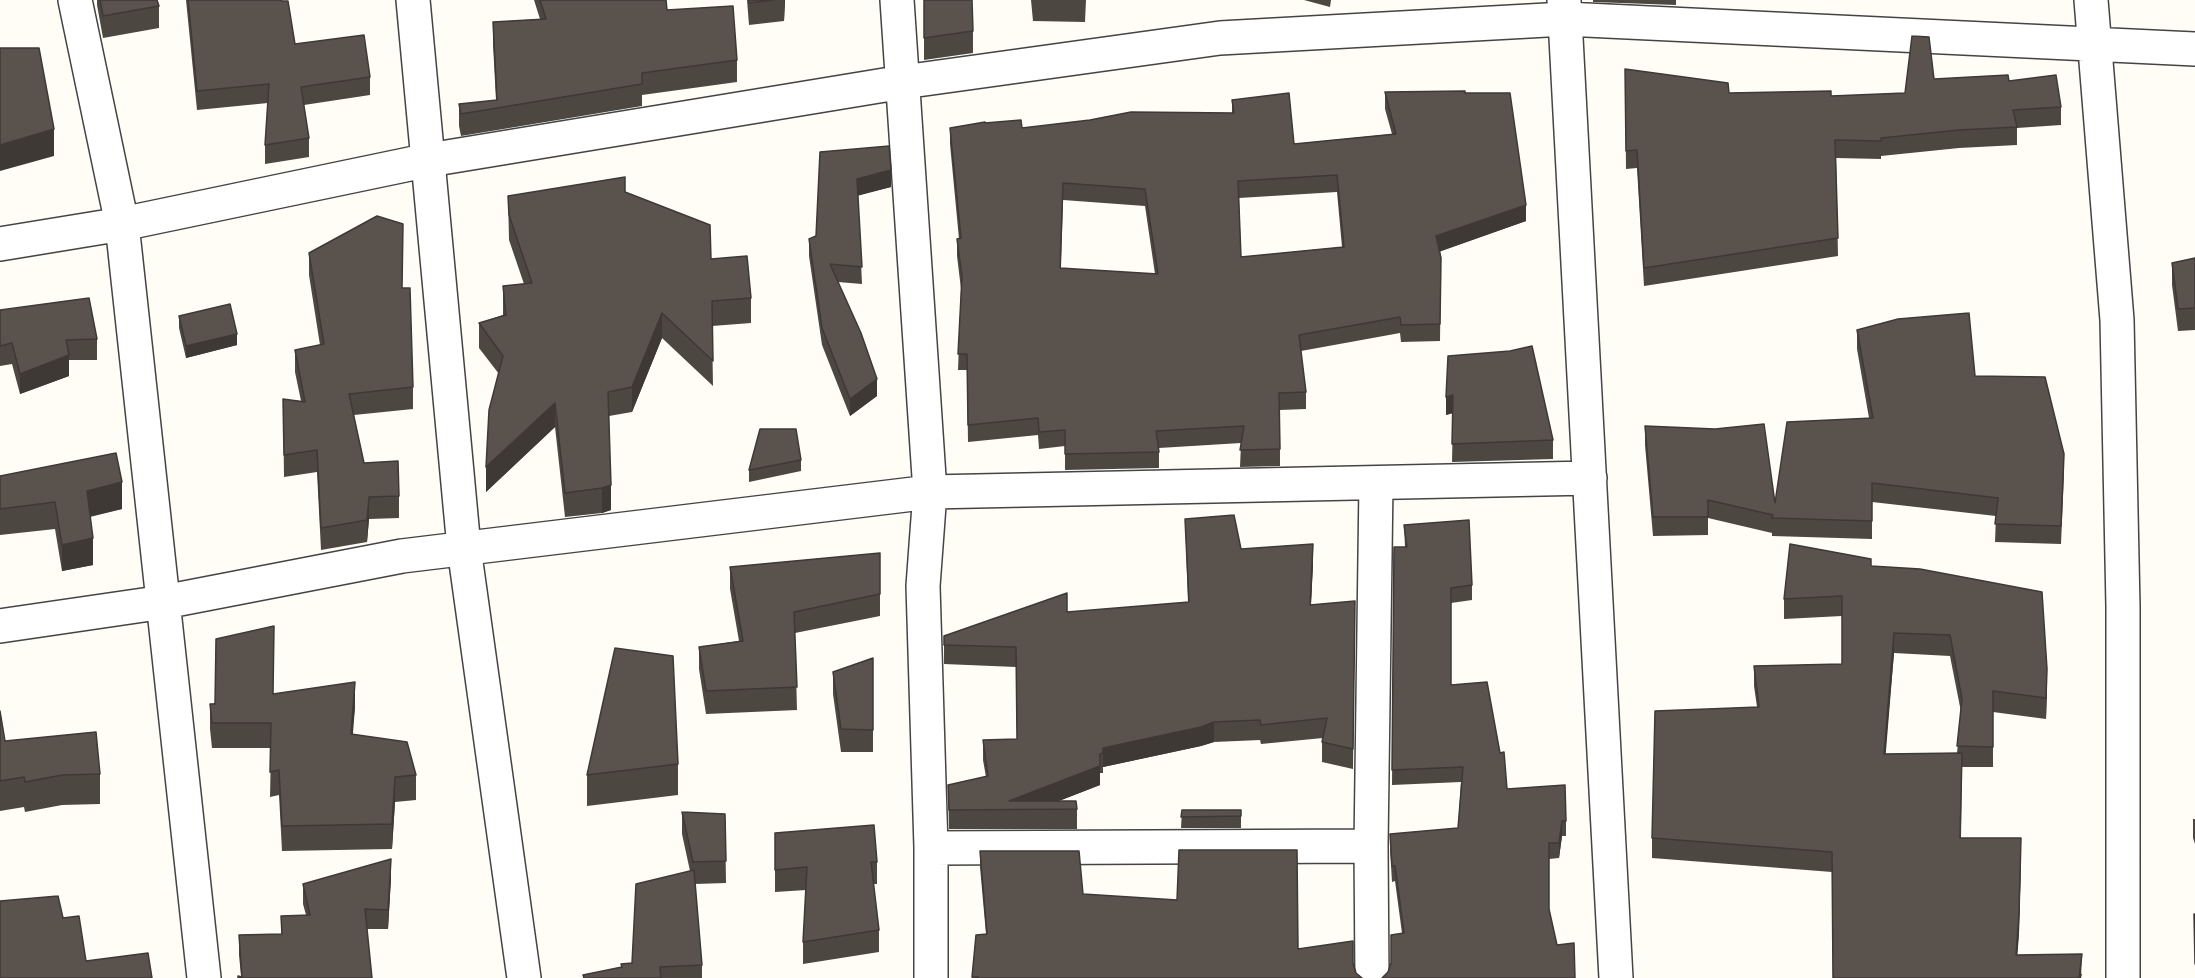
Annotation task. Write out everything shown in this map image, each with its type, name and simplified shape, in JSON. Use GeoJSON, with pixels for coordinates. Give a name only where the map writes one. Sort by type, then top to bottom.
{"type":"FeatureCollection","features":[{"type":"Feature","properties":{"kind":"street"},"geometry":{"type":"LineString","coordinates":[[75,0],[122,224],[204,978]]}},
{"type":"Feature","properties":{"kind":"street"},"geometry":{"type":"LineString","coordinates":[[413,0],[464,548],[524,978]]}},
{"type":"Feature","properties":{"kind":"street"},"geometry":{"type":"LineString","coordinates":[[897,0],[930,492],[923,586],[931,848],[931,978]]}},
{"type":"Feature","properties":{"kind":"street"},"geometry":{"type":"LineString","coordinates":[[2091,0],[2116,320],[2123,619],[2123,978]]}},
{"type":"Feature","properties":{"kind":"street"},"geometry":{"type":"LineString","coordinates":[[0,244],[122,224],[429,160],[903,82],[1220,38],[1565,9],[2096,46],[2195,49]]}},
{"type":"Feature","properties":{"kind":"street"},"geometry":{"type":"LineString","coordinates":[[1565,9],[1616,978]]}},
{"type":"Feature","properties":{"kind":"street"},"geometry":{"type":"LineString","coordinates":[[0,626],[164,602],[402,556],[930,492],[1590,478]]}},
{"type":"Feature","properties":{"kind":"street"},"geometry":{"type":"LineString","coordinates":[[1372,978],[1371,846],[1376,483]]}},
{"type":"Feature","properties":{"kind":"street"},"geometry":{"type":"LineString","coordinates":[[931,848],[1371,846]]}},
{"type":"Feature","properties":{"kind":"building"},"geometry":{"type":"Polygon","coordinates":[[[100,0],[157,0],[159,6],[103,16],[100,0]]]}},
{"type":"Feature","properties":{"kind":"building"},"geometry":{"type":"Polygon","coordinates":[[[188,0],[288,1],[295,44],[364,35],[370,77],[301,87],[309,138],[265,145],[269,84],[197,91],[188,0]]]}},
{"type":"Feature","properties":{"kind":"building"},"geometry":{"type":"Polygon","coordinates":[[[540,0],[666,0],[667,10],[733,6],[737,60],[642,73],[642,84],[461,114],[459,104],[497,100],[493,22],[546,19],[540,0]]]}},
{"type":"Feature","properties":{"kind":"building"},"geometry":{"type":"Polygon","coordinates":[[[749,0],[773,0],[749,3],[749,0]]]}},
{"type":"Feature","properties":{"kind":"building"},"geometry":{"type":"Polygon","coordinates":[[[924,0],[972,0],[973,31],[924,38],[924,0]]]}},
{"type":"Feature","properties":{"kind":"building"},"geometry":{"type":"Polygon","coordinates":[[[1912,36],[1929,37],[1934,79],[2008,75],[2009,81],[2056,75],[2061,107],[2013,110],[2017,127],[1881,138],[1881,141],[1835,140],[1838,238],[1644,268],[1637,150],[1626,151],[1625,69],[1728,83],[1729,93],[1831,91],[1831,96],[1905,93],[1912,36]]]}},
{"type":"Feature","properties":{"kind":"building"},"geometry":{"type":"Polygon","coordinates":[[[0,48],[39,48],[54,129],[0,145],[0,48]]]}},
{"type":"Feature","properties":{"kind":"building"},"geometry":{"type":"Polygon","coordinates":[[[1385,92],[1510,93],[1526,205],[1436,236],[1441,258],[1440,324],[1401,325],[1400,317],[1299,335],[1306,392],[1279,393],[1280,449],[1240,450],[1244,426],[1156,431],[1159,452],[1065,454],[1065,430],[1039,432],[1038,418],[968,425],[967,354],[958,354],[962,277],[957,239],[961,238],[950,128],[985,122],[1021,120],[1022,128],[1090,120],[1131,112],[1234,113],[1232,100],[1289,93],[1294,144],[1396,134],[1385,92]],[[1337,175],[1238,181],[1241,257],[1344,247],[1337,175]],[[1063,183],[1060,268],[1158,274],[1145,189],[1063,183]]]}},
{"type":"Feature","properties":{"kind":"building"},"geometry":{"type":"Polygon","coordinates":[[[889,146],[891,170],[857,179],[862,267],[830,264],[861,333],[877,379],[850,399],[822,328],[809,239],[816,236],[820,152],[889,146]]]}},
{"type":"Feature","properties":{"kind":"building"},"geometry":{"type":"Polygon","coordinates":[[[625,177],[625,192],[710,225],[711,259],[747,256],[751,298],[712,301],[713,361],[662,313],[632,387],[608,392],[611,485],[565,493],[555,403],[486,467],[489,410],[503,356],[479,323],[506,315],[503,286],[532,283],[509,215],[508,196],[625,177]]]}},
{"type":"Feature","properties":{"kind":"building"},"geometry":{"type":"Polygon","coordinates":[[[377,216],[403,224],[402,288],[410,288],[413,387],[349,394],[364,463],[398,461],[399,496],[369,497],[367,520],[321,528],[317,450],[284,455],[283,399],[305,402],[295,350],[324,344],[309,253],[377,216]]]}},
{"type":"Feature","properties":{"kind":"building"},"geometry":{"type":"Polygon","coordinates":[[[2195,258],[2195,308],[2178,309],[2172,263],[2195,258]]]}},
{"type":"Feature","properties":{"kind":"building"},"geometry":{"type":"Polygon","coordinates":[[[89,298],[97,339],[66,340],[69,355],[20,374],[12,343],[0,346],[0,310],[89,298]]]}},
{"type":"Feature","properties":{"kind":"building"},"geometry":{"type":"Polygon","coordinates":[[[230,304],[237,334],[186,346],[179,316],[230,304]]]}},
{"type":"Feature","properties":{"kind":"building"},"geometry":{"type":"Polygon","coordinates":[[[1969,313],[1975,376],[2045,377],[2064,454],[2061,526],[1995,524],[1998,498],[1872,483],[1872,521],[1772,518],[1773,515],[1708,500],[1708,517],[1653,517],[1645,426],[1715,429],[1764,424],[1775,503],[1787,422],[1873,418],[1857,330],[1898,319],[1969,313]]]}},
{"type":"Feature","properties":{"kind":"building"},"geometry":{"type":"Polygon","coordinates":[[[1532,346],[1553,440],[1452,444],[1453,395],[1446,397],[1448,356],[1510,351],[1532,346]]]}},
{"type":"Feature","properties":{"kind":"building"},"geometry":{"type":"Polygon","coordinates":[[[760,429],[796,429],[801,460],[749,470],[760,429]]]}},
{"type":"Feature","properties":{"kind":"building"},"geometry":{"type":"Polygon","coordinates":[[[116,453],[122,482],[87,491],[93,538],[62,545],[55,502],[0,509],[0,476],[116,453]]]}},
{"type":"Feature","properties":{"kind":"building"},"geometry":{"type":"Polygon","coordinates":[[[1234,515],[1241,549],[1313,544],[1310,605],[1355,601],[1353,749],[1322,742],[1327,718],[1261,725],[1260,720],[1214,722],[1201,727],[1103,748],[1103,753],[1100,754],[1100,766],[1009,801],[1076,801],[1077,809],[949,810],[948,785],[988,776],[983,740],[1017,739],[1016,647],[944,645],[944,636],[1067,593],[1067,612],[1189,602],[1185,519],[1234,515]]]}},
{"type":"Feature","properties":{"kind":"building"},"geometry":{"type":"Polygon","coordinates":[[[1469,520],[1472,585],[1451,588],[1451,685],[1487,682],[1500,753],[1504,752],[1507,789],[1565,785],[1566,821],[1562,821],[1559,843],[1549,843],[1549,909],[1557,945],[1574,943],[1575,978],[1382,978],[1388,972],[1391,963],[1391,935],[1404,933],[1395,866],[1392,866],[1390,834],[1458,828],[1463,767],[1392,770],[1394,547],[1407,547],[1404,525],[1469,520]]]}},
{"type":"Feature","properties":{"kind":"building"},"geometry":{"type":"Polygon","coordinates":[[[1790,544],[1871,559],[1871,566],[1920,569],[2042,592],[2047,669],[2046,698],[1993,691],[1993,747],[1957,746],[1962,699],[1950,635],[1894,633],[1884,754],[1962,753],[1960,838],[2021,838],[2016,955],[2082,954],[2079,978],[1833,978],[1832,852],[1652,838],[1655,711],[1759,707],[1754,666],[1842,664],[1842,596],[1784,599],[1790,544]]]}},
{"type":"Feature","properties":{"kind":"building"},"geometry":{"type":"Polygon","coordinates":[[[880,553],[880,594],[794,612],[797,687],[706,691],[699,647],[743,641],[730,567],[880,553]]]}},
{"type":"Feature","properties":{"kind":"building"},"geometry":{"type":"Polygon","coordinates":[[[274,626],[273,694],[355,682],[351,734],[407,742],[416,775],[395,777],[392,824],[282,826],[279,770],[270,772],[271,723],[212,723],[210,704],[215,704],[216,639],[274,626]]]}},
{"type":"Feature","properties":{"kind":"building"},"geometry":{"type":"Polygon","coordinates":[[[615,648],[673,656],[678,764],[587,775],[615,648]]]}},
{"type":"Feature","properties":{"kind":"building"},"geometry":{"type":"Polygon","coordinates":[[[873,658],[873,730],[841,729],[833,672],[873,658]]]}},
{"type":"Feature","properties":{"kind":"building"},"geometry":{"type":"Polygon","coordinates":[[[0,711],[5,741],[96,732],[100,774],[62,775],[25,782],[24,777],[0,781],[0,711]]]}},
{"type":"Feature","properties":{"kind":"building"},"geometry":{"type":"Polygon","coordinates":[[[1182,810],[1241,810],[1241,816],[1181,817],[1182,810]]]}},
{"type":"Feature","properties":{"kind":"building"},"geometry":{"type":"Polygon","coordinates":[[[682,812],[725,814],[726,861],[693,862],[682,812]]]}},
{"type":"Feature","properties":{"kind":"building"},"geometry":{"type":"Polygon","coordinates":[[[874,825],[877,862],[871,862],[879,930],[803,942],[807,867],[775,870],[775,833],[874,825]]]}},
{"type":"Feature","properties":{"kind":"building"},"geometry":{"type":"Polygon","coordinates":[[[1179,850],[1297,850],[1298,949],[1353,941],[1353,963],[1356,973],[1362,978],[972,977],[976,935],[987,934],[980,851],[1079,851],[1083,894],[1177,900],[1179,850]]]}},
{"type":"Feature","properties":{"kind":"building"},"geometry":{"type":"Polygon","coordinates":[[[391,859],[388,910],[365,909],[372,978],[238,978],[238,976],[242,977],[239,935],[282,934],[281,916],[310,915],[303,884],[391,859]]]}},
{"type":"Feature","properties":{"kind":"building"},"geometry":{"type":"Polygon","coordinates":[[[694,870],[702,965],[660,967],[661,978],[584,978],[583,975],[632,963],[636,884],[694,870]]]}},
{"type":"Feature","properties":{"kind":"building"},"geometry":{"type":"Polygon","coordinates":[[[58,896],[63,918],[79,916],[86,961],[148,953],[152,978],[0,978],[0,901],[58,896]]]}},
{"type":"Feature","properties":{"kind":"building"},"geometry":{"type":"Polygon","coordinates":[[[2194,914],[2195,914],[2195,964],[2194,914]]]}}]}
